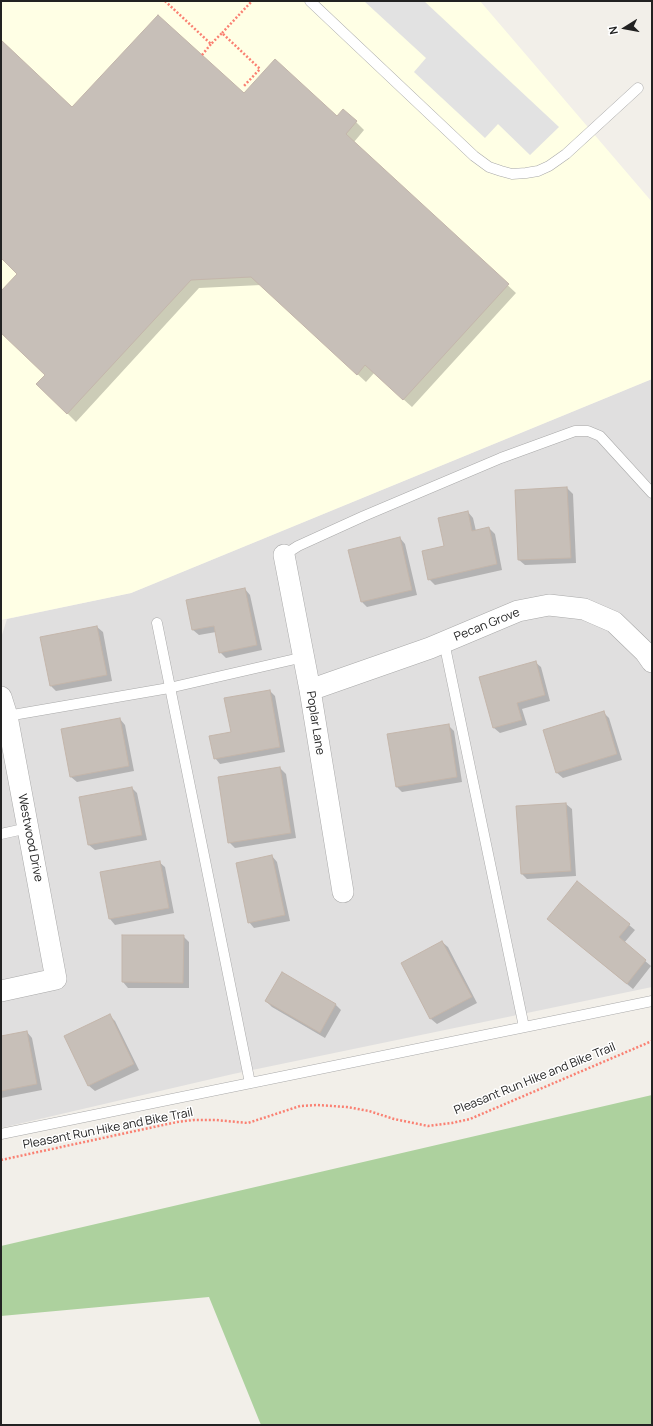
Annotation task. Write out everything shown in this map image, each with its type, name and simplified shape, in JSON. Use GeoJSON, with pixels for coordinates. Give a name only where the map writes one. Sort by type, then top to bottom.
{"type":"FeatureCollection","features":[{"type":"Feature","properties":{"kind":"street","name":"Poplar Lane"},"geometry":{"type":"LineString","coordinates":[[284,555],[310,690],[343,892]]}},
{"type":"Feature","properties":{"kind":"street","name":"Pecan Grove"},"geometry":{"type":"LineString","coordinates":[[310,690],[444,642],[518,611],[549,605],[584,609],[614,622],[645,652],[652,662]]}},
{"type":"Feature","properties":{"kind":"street","name":"Westwood Drive"},"geometry":{"type":"LineString","coordinates":[[1,697],[7,716],[56,979],[1,990]]}},
{"type":"Feature","properties":{"kind":"lane"},"geometry":{"type":"LineString","coordinates":[[310,1],[474,156],[489,167],[512,174],[526,173],[549,166],[566,154],[638,88]]}},
{"type":"Feature","properties":{"kind":"lane"},"geometry":{"type":"LineString","coordinates":[[284,555],[298,546],[364,516],[502,458],[575,431],[588,431],[600,436],[652,493]]}},
{"type":"Feature","properties":{"kind":"lane"},"geometry":{"type":"LineString","coordinates":[[157,623],[250,1083]]}},
{"type":"Feature","properties":{"kind":"lane"},"geometry":{"type":"LineString","coordinates":[[444,642],[524,1027]]}},
{"type":"Feature","properties":{"kind":"lane"},"geometry":{"type":"LineString","coordinates":[[7,716],[169,688],[304,657]]}},
{"type":"Feature","properties":{"kind":"lane"},"geometry":{"type":"LineString","coordinates":[[1,834],[28,828]]}},
{"type":"Feature","properties":{"kind":"lane"},"geometry":{"type":"LineString","coordinates":[[1,1134],[652,1001]]}},
{"type":"Feature","properties":{"kind":"path"},"geometry":{"type":"LineString","coordinates":[[165,1],[211,44]]}},
{"type":"Feature","properties":{"kind":"path"},"geometry":{"type":"LineString","coordinates":[[202,55],[252,1]]}},
{"type":"Feature","properties":{"kind":"path"},"geometry":{"type":"LineString","coordinates":[[222,33],[260,69],[243,87]]}},
{"type":"Feature","properties":{"kind":"path","name":"Pleasant Run Hike and Bike Trail"},"geometry":{"type":"LineString","coordinates":[[1,1160],[177,1122],[216,1120],[248,1123],[300,1106],[317,1105],[347,1107],[428,1126],[452,1123],[476,1116],[652,1041]]}},
{"type":"Feature","properties":{"kind":"shaded area"},"geometry":{"type":"Polygon","coordinates":[[[1,1],[480,1],[652,202],[652,379],[131,593],[1,620],[1,1]]]}},
{"type":"Feature","properties":{"kind":"shaded area"},"geometry":{"type":"Polygon","coordinates":[[[364,1],[424,1],[559,127],[530,155],[498,124],[485,138],[414,72],[426,58],[364,1]]]}},
{"type":"Feature","properties":{"kind":"shaded area"},"geometry":{"type":"Polygon","coordinates":[[[652,379],[652,987],[233,1074],[1,1128],[1,638],[7,619],[131,593],[652,379]]]}},
{"type":"Feature","properties":{"kind":"green space"},"geometry":{"type":"Polygon","coordinates":[[[652,1095],[652,1425],[261,1425],[209,1297],[1,1316],[1,1246],[652,1095]]]}},
{"type":"Feature","properties":{"kind":"building"},"geometry":{"type":"Polygon","coordinates":[[[158,15],[244,93],[275,59],[337,116],[343,109],[357,121],[346,134],[509,284],[403,400],[365,365],[357,375],[251,277],[191,280],[67,414],[36,384],[45,375],[1,333],[1,291],[17,274],[1,258],[1,40],[72,107],[158,15]]]}},
{"type":"Feature","properties":{"kind":"building"},"geometry":{"type":"Polygon","coordinates":[[[567,487],[571,558],[518,560],[515,490],[567,487]]]}},
{"type":"Feature","properties":{"kind":"building"},"geometry":{"type":"Polygon","coordinates":[[[468,511],[472,531],[489,527],[497,564],[428,580],[422,551],[444,546],[438,518],[468,511]]]}},
{"type":"Feature","properties":{"kind":"building"},"geometry":{"type":"Polygon","coordinates":[[[400,537],[412,590],[361,602],[348,550],[400,537]]]}},
{"type":"Feature","properties":{"kind":"building"},"geometry":{"type":"Polygon","coordinates":[[[245,588],[257,645],[219,653],[214,626],[192,630],[186,600],[245,588]]]}},
{"type":"Feature","properties":{"kind":"building"},"geometry":{"type":"Polygon","coordinates":[[[97,626],[107,675],[50,686],[40,637],[97,626]]]}},
{"type":"Feature","properties":{"kind":"building"},"geometry":{"type":"Polygon","coordinates":[[[536,661],[545,695],[517,703],[522,720],[493,728],[479,677],[536,661]]]}},
{"type":"Feature","properties":{"kind":"building"},"geometry":{"type":"Polygon","coordinates":[[[270,690],[280,747],[214,759],[209,736],[231,732],[224,698],[270,690]]]}},
{"type":"Feature","properties":{"kind":"building"},"geometry":{"type":"Polygon","coordinates":[[[604,711],[617,754],[556,773],[543,730],[604,711]]]}},
{"type":"Feature","properties":{"kind":"building"},"geometry":{"type":"Polygon","coordinates":[[[120,718],[129,766],[70,777],[61,729],[120,718]]]}},
{"type":"Feature","properties":{"kind":"building"},"geometry":{"type":"Polygon","coordinates":[[[449,724],[457,777],[396,787],[387,734],[449,724]]]}},
{"type":"Feature","properties":{"kind":"building"},"geometry":{"type":"Polygon","coordinates":[[[280,767],[291,833],[228,843],[218,777],[280,767]]]}},
{"type":"Feature","properties":{"kind":"building"},"geometry":{"type":"Polygon","coordinates":[[[132,787],[142,835],[88,845],[79,797],[132,787]]]}},
{"type":"Feature","properties":{"kind":"building"},"geometry":{"type":"Polygon","coordinates":[[[566,803],[571,871],[521,874],[516,806],[566,803]]]}},
{"type":"Feature","properties":{"kind":"building"},"geometry":{"type":"Polygon","coordinates":[[[272,855],[285,915],[248,923],[236,863],[272,855]]]}},
{"type":"Feature","properties":{"kind":"building"},"geometry":{"type":"Polygon","coordinates":[[[160,861],[169,908],[109,919],[100,872],[160,861]]]}},
{"type":"Feature","properties":{"kind":"building"},"geometry":{"type":"Polygon","coordinates":[[[577,881],[630,924],[619,937],[646,960],[627,984],[547,919],[577,881]]]}},
{"type":"Feature","properties":{"kind":"building"},"geometry":{"type":"Polygon","coordinates":[[[122,935],[184,935],[183,983],[122,982],[122,935]]]}},
{"type":"Feature","properties":{"kind":"building"},"geometry":{"type":"Polygon","coordinates":[[[442,941],[472,997],[430,1019],[401,963],[442,941]]]}},
{"type":"Feature","properties":{"kind":"building"},"geometry":{"type":"Polygon","coordinates":[[[282,972],[336,1004],[320,1033],[265,1001],[282,972]]]}},
{"type":"Feature","properties":{"kind":"building"},"geometry":{"type":"Polygon","coordinates":[[[110,1014],[134,1064],[88,1086],[64,1036],[110,1014]]]}},
{"type":"Feature","properties":{"kind":"building"},"geometry":{"type":"Polygon","coordinates":[[[27,1031],[37,1084],[1,1091],[1,1036],[27,1031]]]}}]}
